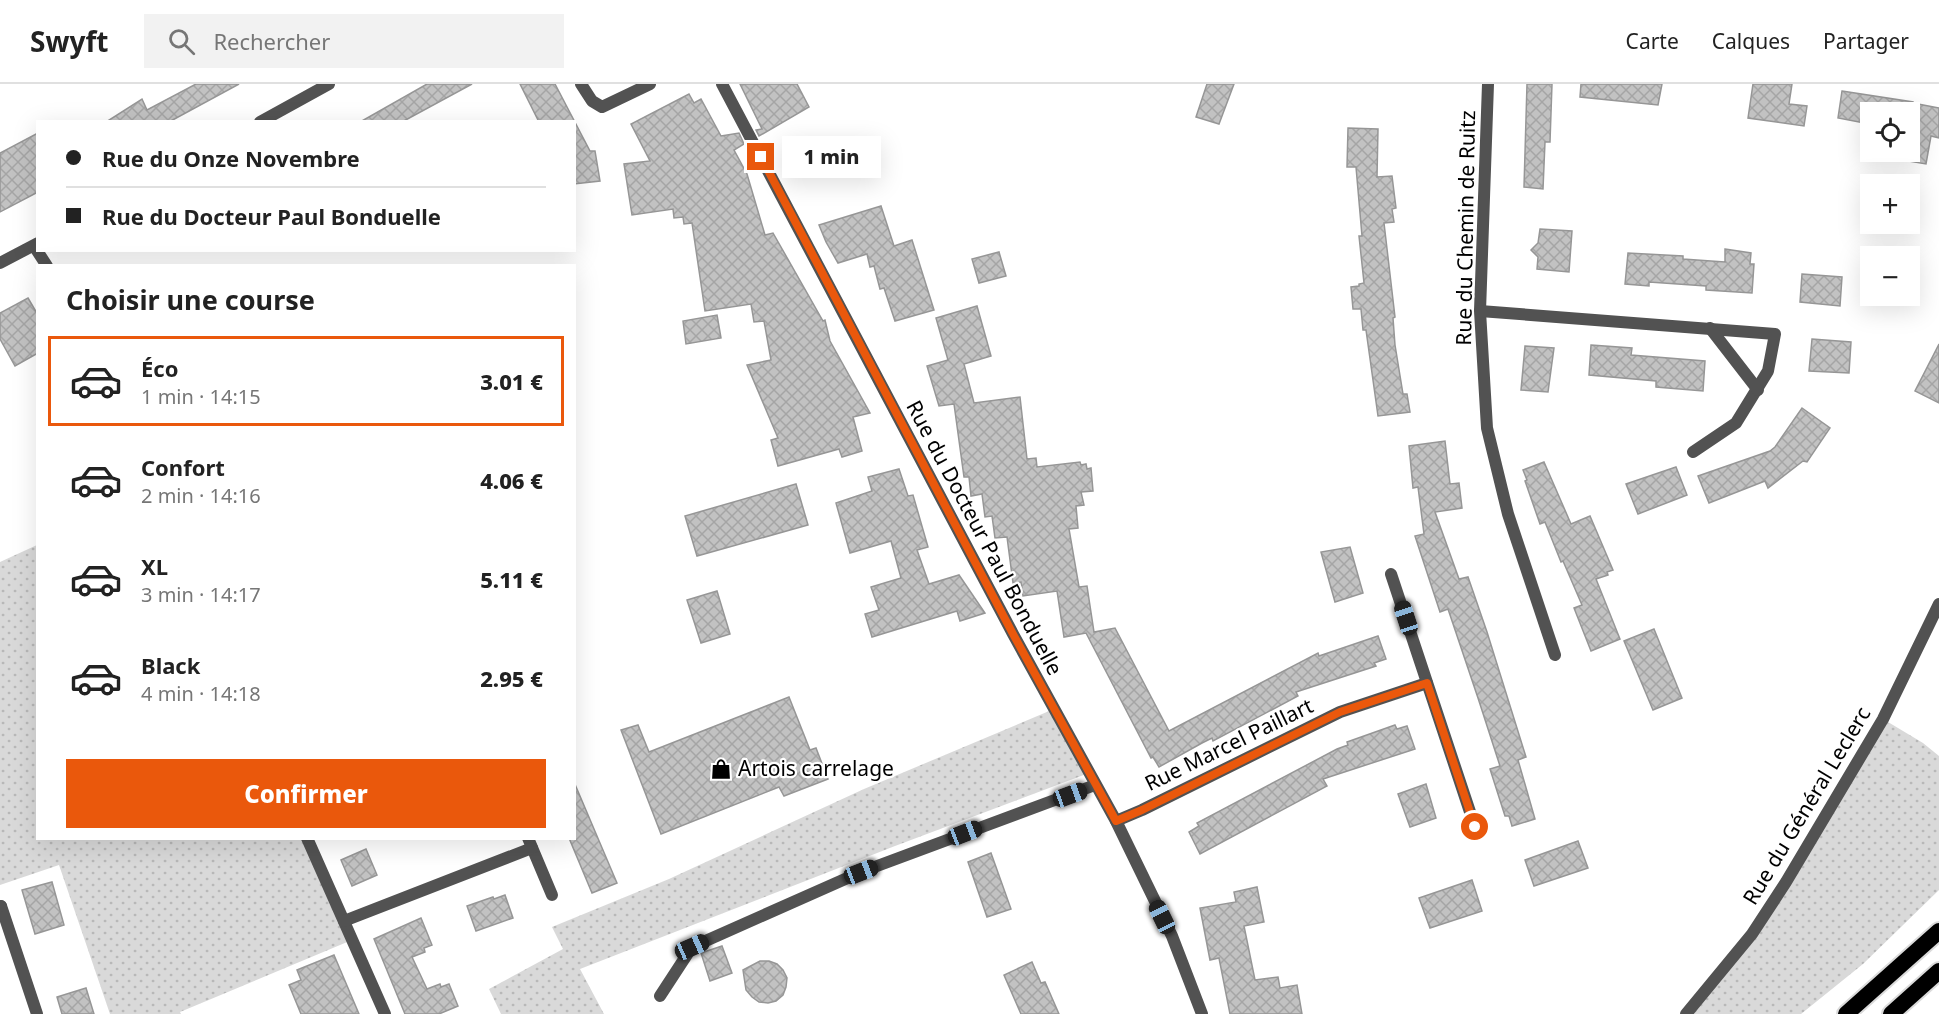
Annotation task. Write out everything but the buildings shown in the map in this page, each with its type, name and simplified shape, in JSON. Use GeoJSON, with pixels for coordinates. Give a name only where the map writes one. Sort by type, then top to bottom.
{"type":"FeatureCollection","features":[{"type":"Feature","properties":{"kind":"highway"},"geometry":{"type":"LineString","coordinates":[[1846,1014],[1939,931]]}},
{"type":"Feature","properties":{"kind":"highway"},"geometry":{"type":"LineString","coordinates":[[1891,1014],[1939,971]]}},
{"type":"Feature","properties":{"kind":"street"},"geometry":{"type":"LineString","coordinates":[[264,120],[329,84]]}},
{"type":"Feature","properties":{"kind":"street"},"geometry":{"type":"LineString","coordinates":[[581,84],[592,101],[602,108],[650,84]]}},
{"type":"Feature","properties":{"kind":"street","name":"Rue du Docteur Paul Bonduelle"},"geometry":{"type":"LineString","coordinates":[[722,84],[1013,634],[1116,821],[1172,936],[1202,1014]]}},
{"type":"Feature","properties":{"kind":"street","name":"Rue du Chemin de Ruitz"},"geometry":{"type":"LineString","coordinates":[[1488,84],[1480,311],[1487,428],[1508,514],[1555,655]]}},
{"type":"Feature","properties":{"kind":"street"},"geometry":{"type":"LineString","coordinates":[[0,263],[35,245]]}},
{"type":"Feature","properties":{"kind":"street"},"geometry":{"type":"LineString","coordinates":[[1480,311],[1774,334],[1768,371],[1736,423],[1693,452]]}},
{"type":"Feature","properties":{"kind":"street"},"geometry":{"type":"LineString","coordinates":[[1710,328],[1758,390]]}},
{"type":"Feature","properties":{"kind":"street"},"geometry":{"type":"LineString","coordinates":[[1391,574],[1475,827]]}},
{"type":"Feature","properties":{"kind":"street","name":"Rue du Général Leclerc"},"geometry":{"type":"LineString","coordinates":[[1686,1014],[1752,934],[1786,882],[1883,718],[1939,604]]}},
{"type":"Feature","properties":{"kind":"street","name":"Rue Marcel Paillart"},"geometry":{"type":"LineString","coordinates":[[1116,821],[1340,712],[1427,683]]}},
{"type":"Feature","properties":{"kind":"street"},"geometry":{"type":"LineString","coordinates":[[660,996],[692,947],[861,872],[1095,785]]}},
{"type":"Feature","properties":{"kind":"street"},"geometry":{"type":"LineString","coordinates":[[309,840],[385,1014]]}},
{"type":"Feature","properties":{"kind":"street"},"geometry":{"type":"LineString","coordinates":[[344,921],[530,843],[552,895]]}},
{"type":"Feature","properties":{"kind":"street"},"geometry":{"type":"LineString","coordinates":[[1,906],[38,1014]]}},
{"type":"Feature","properties":{"kind":"shaded area"},"geometry":{"type":"Polygon","coordinates":[[[36,545],[36,840],[307,840],[352,940],[180,1012],[181,1014],[110,1014],[59,865],[0,885],[0,562],[36,545]]]}},
{"type":"Feature","properties":{"kind":"shaded area"},"geometry":{"type":"Polygon","coordinates":[[[1054,709],[1089,773],[580,969],[604,1014],[501,1014],[489,989],[563,949],[552,927],[669,879],[864,789],[1054,709]]]}},
{"type":"Feature","properties":{"kind":"shaded area"},"geometry":{"type":"Polygon","coordinates":[[[1883,719],[1923,743],[1939,756],[1939,890],[1863,964],[1801,1014],[1686,1014],[1752,934],[1883,719]]]}},
{"type":"Feature","properties":{"kind":"place","name":"Artois carrelage"},"geometry":{"type":"Point","coordinates":[721,769]}},
{"type":"Feature","properties":{"kind":"route"},"geometry":{"type":"LineString","coordinates":[[761,157],[1013,634],[1116,821],[1340,712],[1427,683],[1475,827]]}}]}
